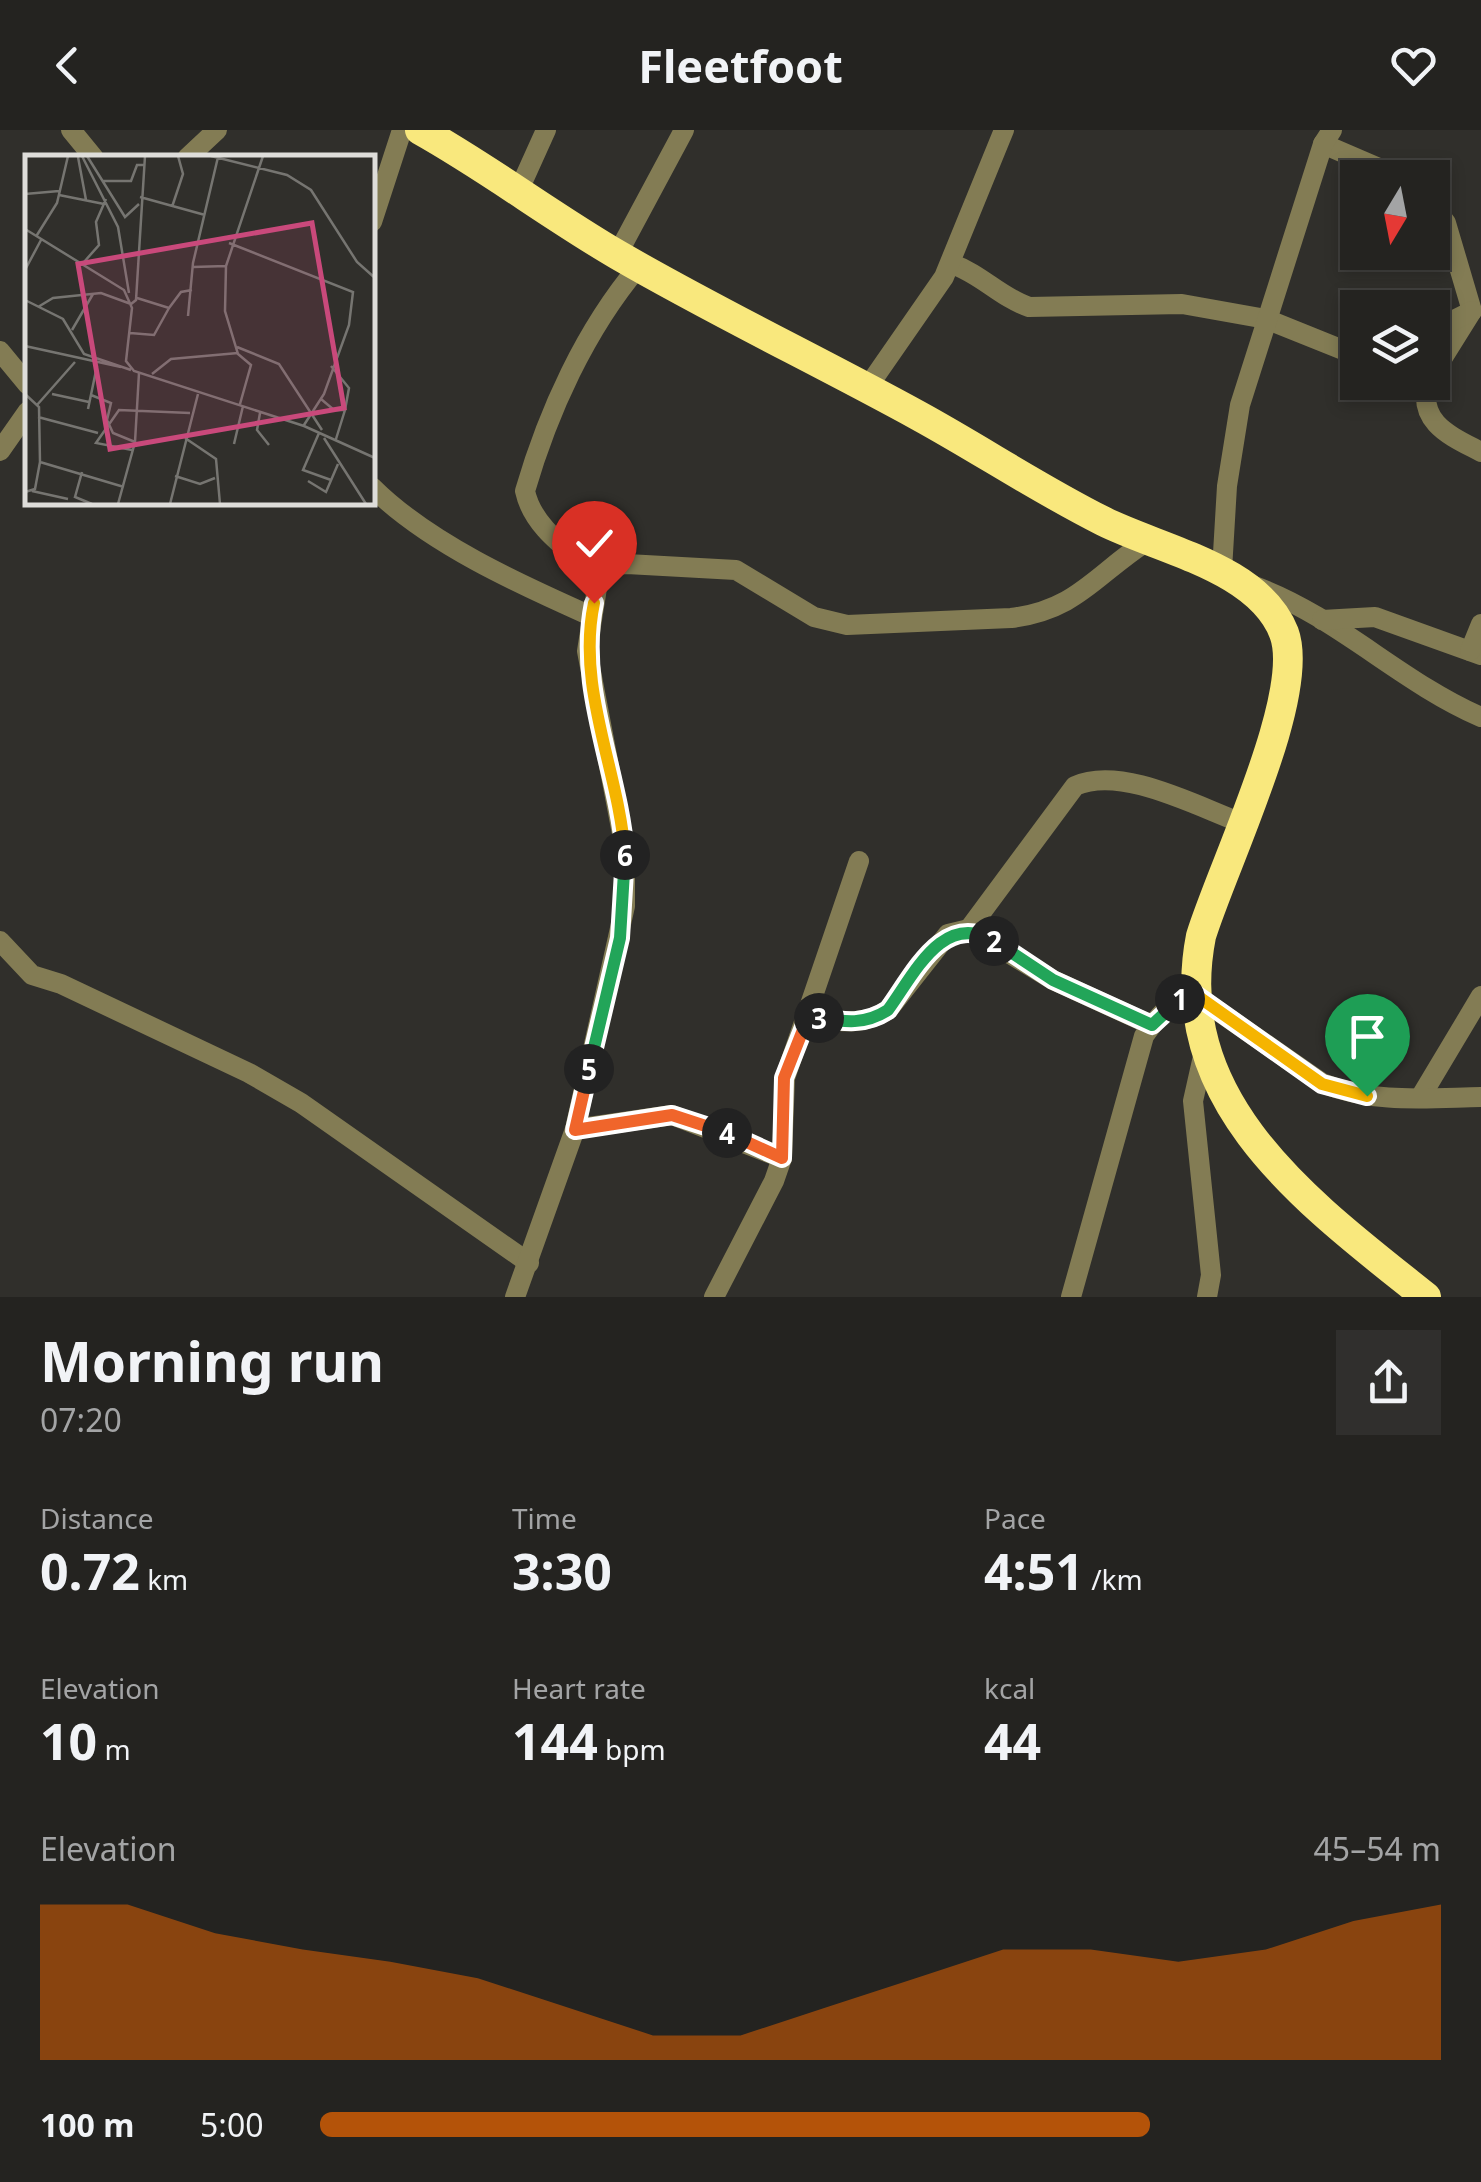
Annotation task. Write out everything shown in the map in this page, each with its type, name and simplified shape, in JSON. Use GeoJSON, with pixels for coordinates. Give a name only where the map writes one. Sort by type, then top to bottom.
{"type":"FeatureCollection","features":[{"type":"Feature","properties":{"kind":"highway"},"geometry":{"type":"LineString","coordinates":[[420,130],[628,261],[867,388],[1016,475],[1146,542],[1235,577],[1272,611],[1289,653],[1280,714],[1201,936],[1196,995],[1204,1052],[1240,1118],[1278,1169],[1337,1227],[1426,1297]]}},
{"type":"Feature","properties":{"kind":"street"},"geometry":{"type":"LineString","coordinates":[[71,130],[92,155]]}},
{"type":"Feature","properties":{"kind":"street"},"geometry":{"type":"LineString","coordinates":[[375,213],[402,130]]}},
{"type":"Feature","properties":{"kind":"street"},"geometry":{"type":"LineString","coordinates":[[518,192],[546,130]]}},
{"type":"Feature","properties":{"kind":"street"},"geometry":{"type":"LineString","coordinates":[[515,1297],[575,1130],[626,906],[625,850],[590,677],[595,573],[537,519],[525,491],[583,349],[628,261],[684,130]]}},
{"type":"Feature","properties":{"kind":"street"},"geometry":{"type":"LineString","coordinates":[[867,388],[952,264],[1004,130]]}},
{"type":"Feature","properties":{"kind":"street"},"geometry":{"type":"LineString","coordinates":[[190,155],[215,131]]}},
{"type":"Feature","properties":{"kind":"street"},"geometry":{"type":"LineString","coordinates":[[1369,160],[1327,137],[1266,319],[1231,449],[1235,577],[1282,596],[1433,693],[1481,717]]}},
{"type":"Feature","properties":{"kind":"street"},"geometry":{"type":"LineString","coordinates":[[1450,234],[1476,308]]}},
{"type":"Feature","properties":{"kind":"street"},"geometry":{"type":"LineString","coordinates":[[952,264],[969,269],[1015,302],[1029,307],[1158,302],[1266,319],[1340,349]]}},
{"type":"Feature","properties":{"kind":"street"},"geometry":{"type":"LineString","coordinates":[[1450,322],[1476,308]]}},
{"type":"Feature","properties":{"kind":"street"},"geometry":{"type":"LineString","coordinates":[[1450,348],[1476,308]]}},
{"type":"Feature","properties":{"kind":"street"},"geometry":{"type":"LineString","coordinates":[[0,351],[25,381]]}},
{"type":"Feature","properties":{"kind":"street"},"geometry":{"type":"LineString","coordinates":[[1424,400],[1434,422],[1481,452]]}},
{"type":"Feature","properties":{"kind":"street"},"geometry":{"type":"LineString","coordinates":[[0,451],[25,415]]}},
{"type":"Feature","properties":{"kind":"street"},"geometry":{"type":"LineString","coordinates":[[375,489],[414,520],[495,570],[591,616]]}},
{"type":"Feature","properties":{"kind":"street"},"geometry":{"type":"LineString","coordinates":[[596,578],[616,565],[627,564],[720,568],[760,581],[794,607],[830,622],[868,626],[1011,618],[1035,615],[1073,599],[1146,542]]}},
{"type":"Feature","properties":{"kind":"street"},"geometry":{"type":"LineString","coordinates":[[1322,620],[1375,617],[1476,653],[1481,624]]}},
{"type":"Feature","properties":{"kind":"street"},"geometry":{"type":"LineString","coordinates":[[808,1017],[840,1022],[876,1018],[888,1010],[948,934],[969,929],[1075,786],[1090,779],[1125,780],[1242,823]]}},
{"type":"Feature","properties":{"kind":"street"},"geometry":{"type":"LineString","coordinates":[[714,1297],[761,1211],[782,1158],[784,1078],[860,861]]}},
{"type":"Feature","properties":{"kind":"street"},"geometry":{"type":"LineString","coordinates":[[969,929],[1053,980],[1152,1025]]}},
{"type":"Feature","properties":{"kind":"street"},"geometry":{"type":"LineString","coordinates":[[0,941],[32,975],[61,984],[249,1073],[301,1103],[529,1263]]}},
{"type":"Feature","properties":{"kind":"street"},"geometry":{"type":"LineString","coordinates":[[1071,1297],[1136,1061],[1152,1025],[1168,1006],[1196,995],[1322,1084],[1367,1096],[1481,1097]]}},
{"type":"Feature","properties":{"kind":"street"},"geometry":{"type":"LineString","coordinates":[[1420,1098],[1481,996]]}},
{"type":"Feature","properties":{"kind":"street"},"geometry":{"type":"LineString","coordinates":[[1204,1052],[1193,1101],[1211,1275],[1207,1297]]}},
{"type":"Feature","properties":{"kind":"street"},"geometry":{"type":"LineString","coordinates":[[575,1130],[672,1115],[782,1158]]}},
{"type":"Feature","properties":{"kind":"route"},"geometry":{"type":"LineString","coordinates":[[594,603],[587,651],[625,850],[626,906],[575,1130],[672,1115],[696,1121],[782,1158],[784,1078],[808,1017],[840,1022],[876,1018],[888,1010],[948,934],[969,929],[1004,946],[1053,980],[1152,1025],[1168,1006],[1196,995],[1322,1084],[1367,1096]]}}]}
